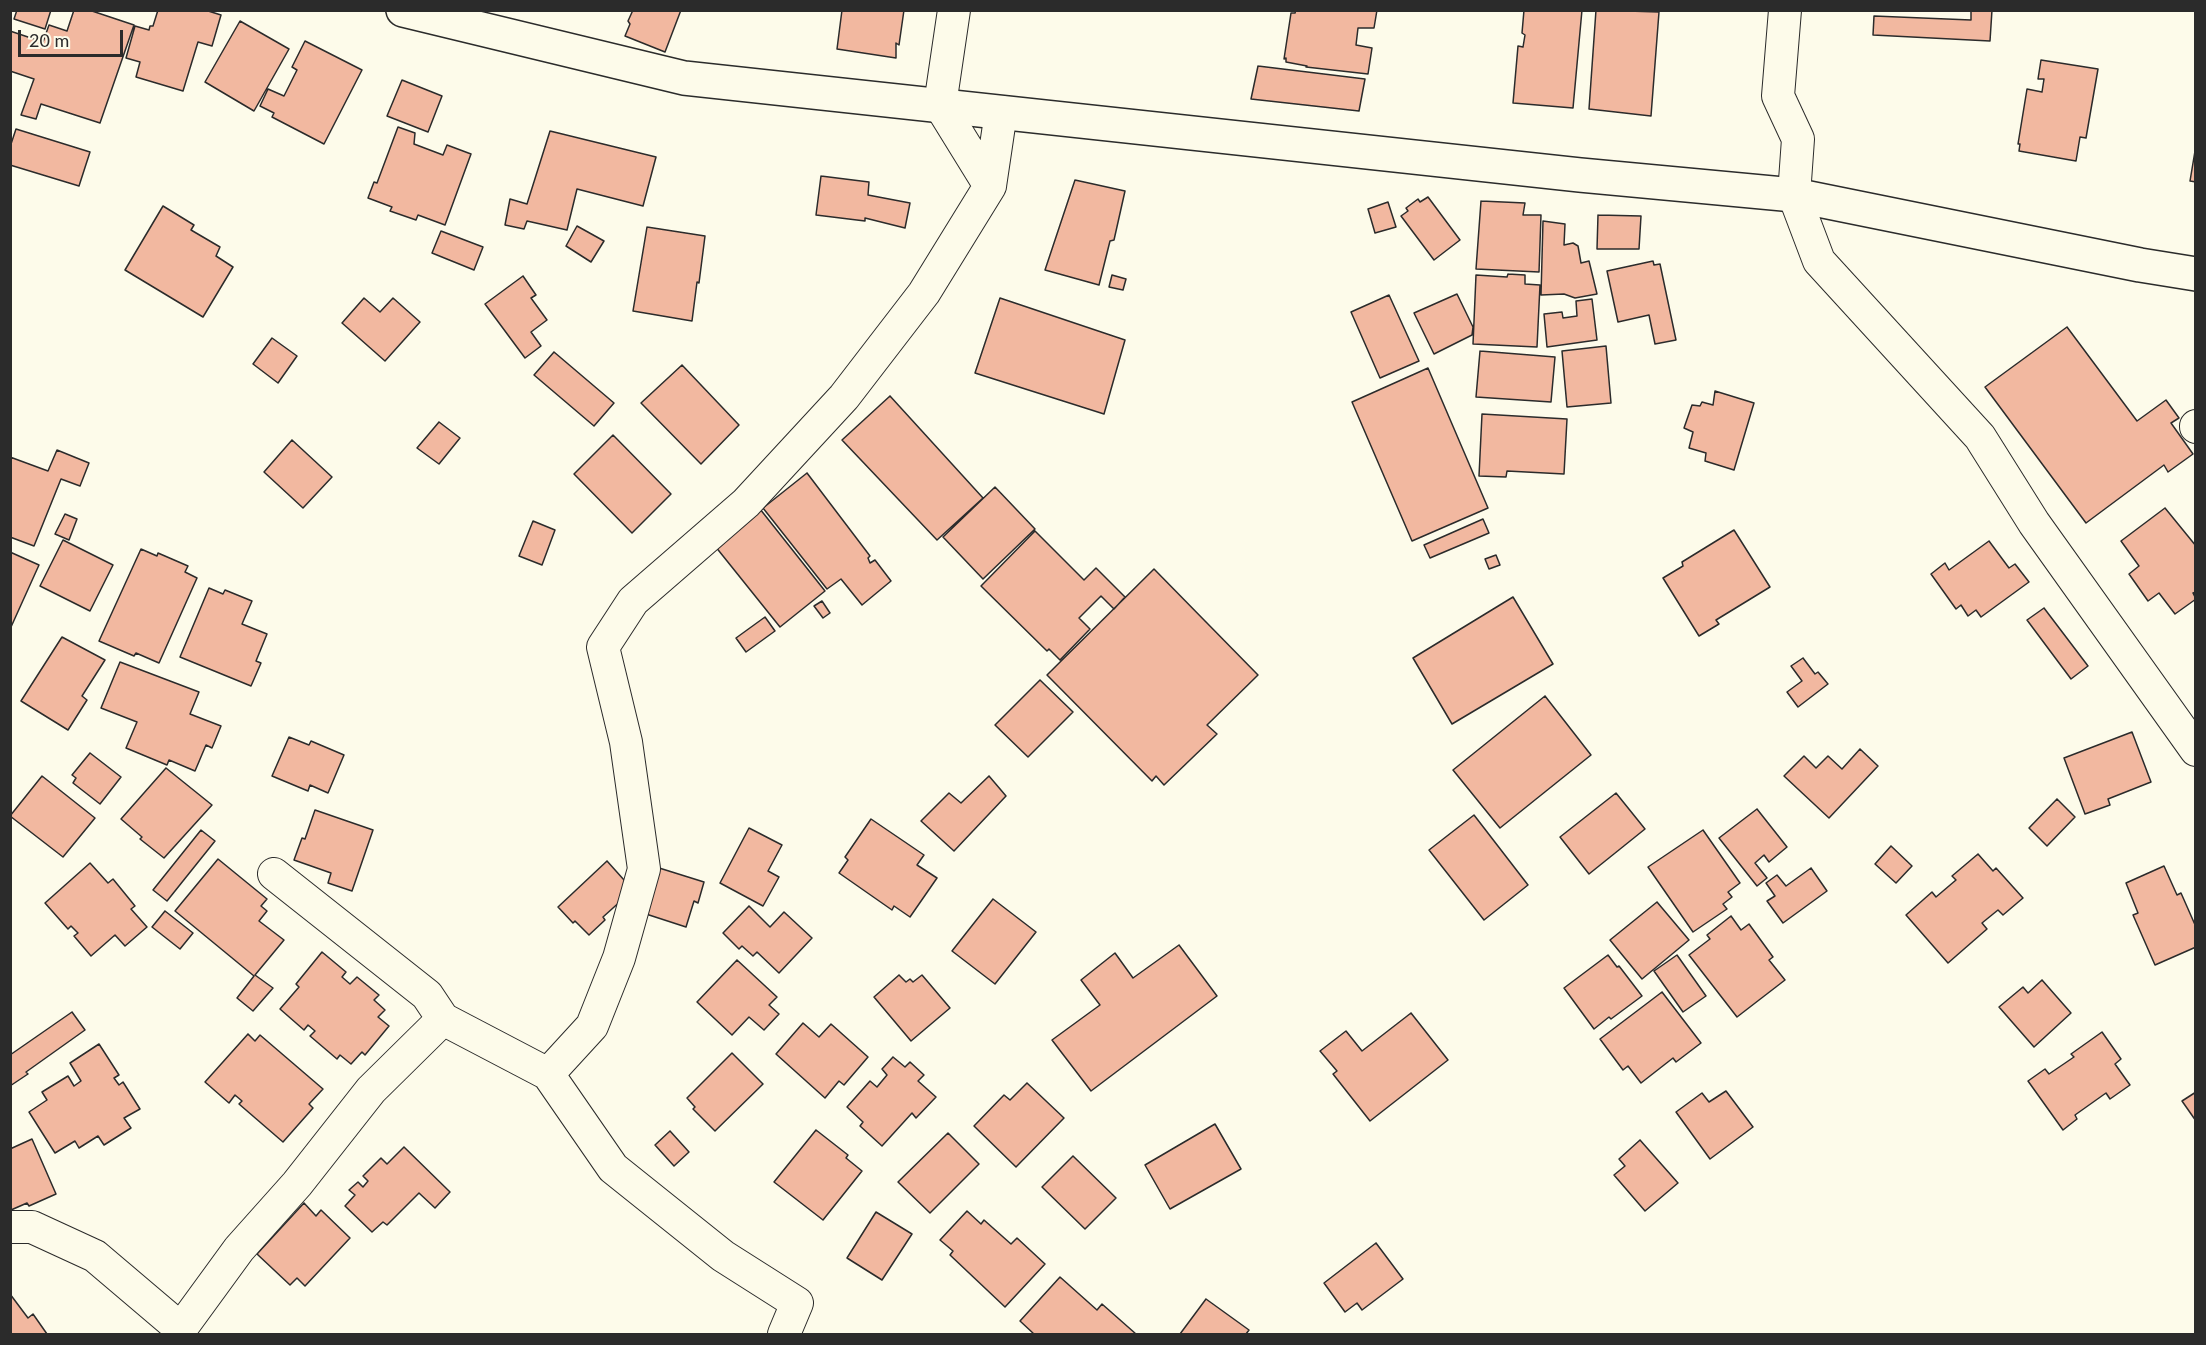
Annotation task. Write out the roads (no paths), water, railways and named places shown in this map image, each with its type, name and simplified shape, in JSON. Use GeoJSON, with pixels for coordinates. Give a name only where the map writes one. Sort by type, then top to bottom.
{"type":"FeatureCollection","features":[{"type":"Feature","properties":{"kind":"main road"},"geometry":{"type":"LineString","coordinates":[[403,10],[684,78],[1581,175],[1794,195],[2196,274]]}},
{"type":"Feature","properties":{"kind":"street"},"geometry":{"type":"LineString","coordinates":[[954,10],[940,105],[990,186]]}},
{"type":"Feature","properties":{"kind":"street"},"geometry":{"type":"LineString","coordinates":[[1785,10],[1778,96],[1798,139],[1794,195],[1819,261],[1980,437],[2034,523],[2196,750]]}},
{"type":"Feature","properties":{"kind":"street"},"geometry":{"type":"LineString","coordinates":[[548,1074],[592,1026],[620,958],[644,869],[626,742],[603,647],[633,601],[746,503],[844,397],[924,292],[990,186],[1001,112]]}},
{"type":"Feature","properties":{"kind":"street"},"geometry":{"type":"LineString","coordinates":[[274,874],[427,995],[443,1019],[548,1074],[613,1168],[723,1256],[797,1304],[784,1335]]}},
{"type":"Feature","properties":{"kind":"street"},"geometry":{"type":"LineString","coordinates":[[10,1227],[32,1227],[95,1256],[179,1332],[239,1249],[297,1184],[370,1090],[443,1019]]}}]}
